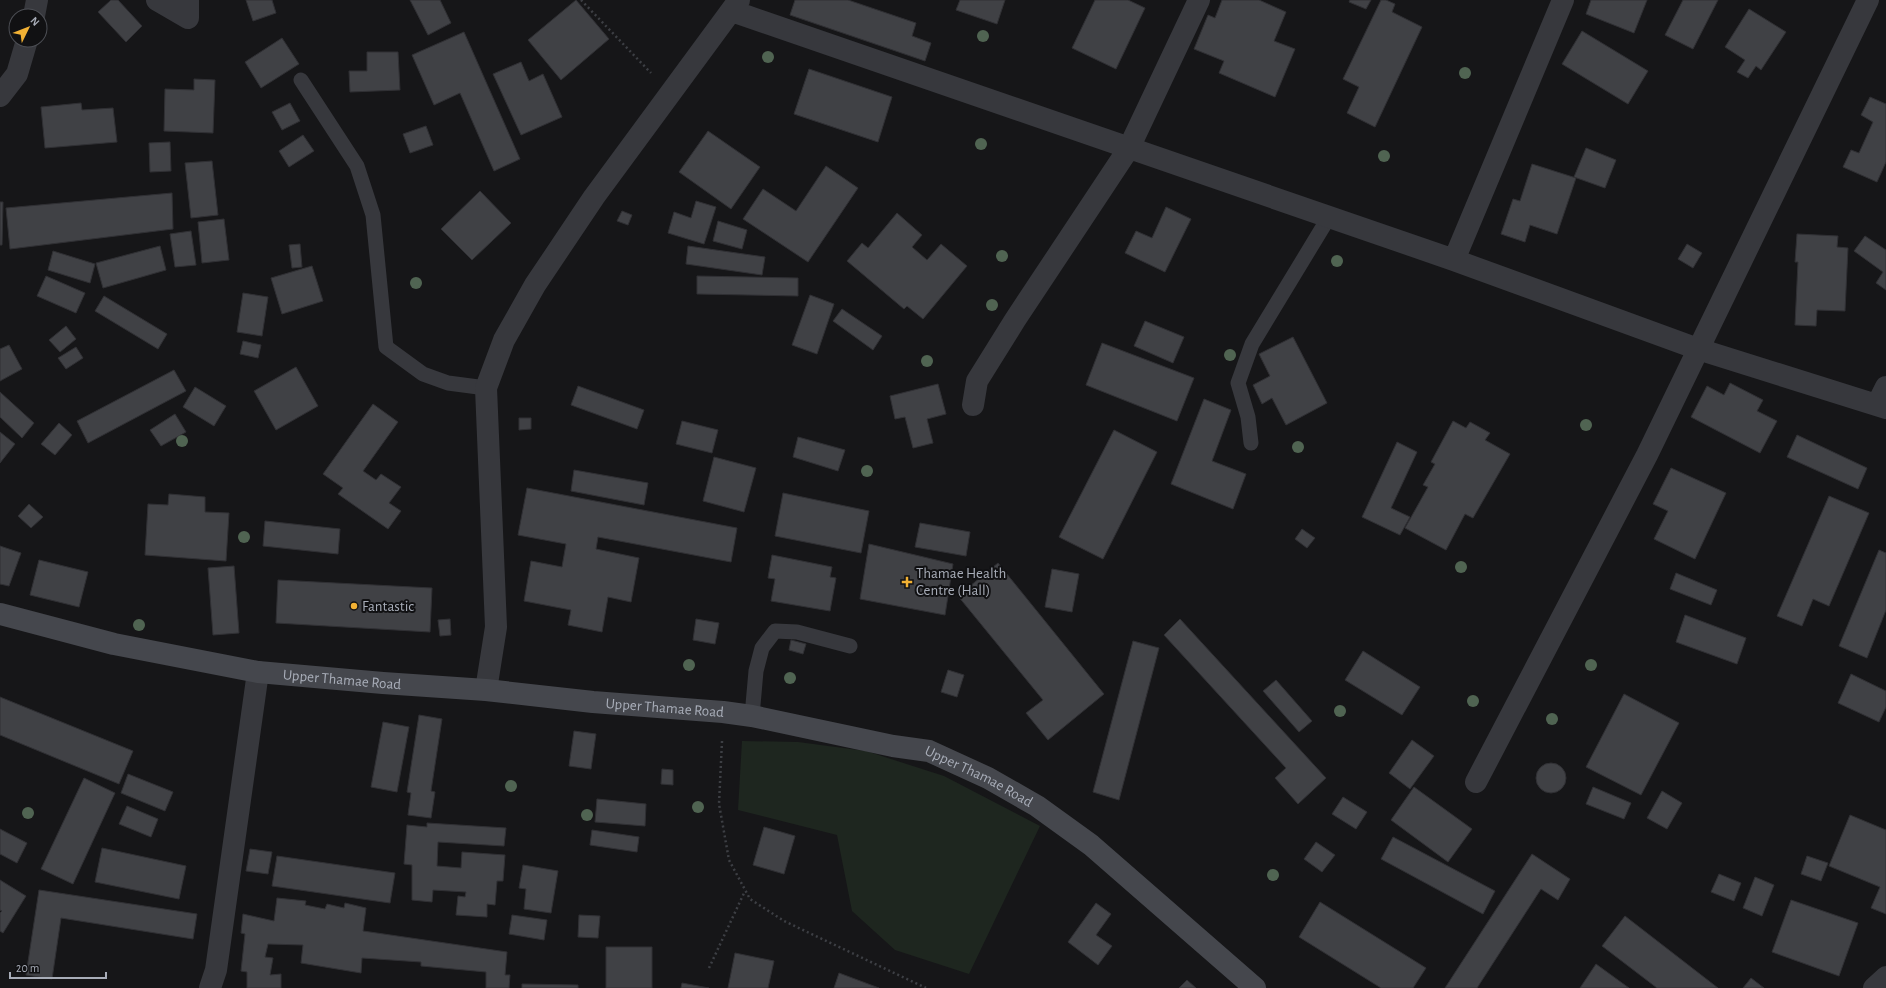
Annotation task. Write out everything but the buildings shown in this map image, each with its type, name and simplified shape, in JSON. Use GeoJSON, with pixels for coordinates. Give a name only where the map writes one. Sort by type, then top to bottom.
{"type":"FeatureCollection","features":[{"type":"Feature","properties":{"kind":"street"},"geometry":{"type":"LineString","coordinates":[[158,0],[188,18],[188,0]]}},
{"type":"Feature","properties":{"kind":"street"},"geometry":{"type":"LineString","coordinates":[[973,405],[977,381],[1015,320],[1129,148],[1198,0]]}},
{"type":"Feature","properties":{"kind":"street"},"geometry":{"type":"LineString","coordinates":[[1454,260],[1562,0]]}},
{"type":"Feature","properties":{"kind":"street"},"geometry":{"type":"LineString","coordinates":[[1476,782],[1647,455],[1868,0]]}},
{"type":"Feature","properties":{"kind":"street"},"geometry":{"type":"LineString","coordinates":[[486,690],[496,627],[486,388],[504,340],[535,285],[594,197],[735,5],[1129,148],[1454,260],[1698,349],[1883,400]]}},
{"type":"Feature","properties":{"kind":"street"},"geometry":{"type":"LineString","coordinates":[[0,96],[17,74],[25,48]]}},
{"type":"Feature","properties":{"kind":"street","name":"Upper Thamae Road"},"geometry":{"type":"LineString","coordinates":[[0,614],[114,644],[258,672],[486,690],[593,702],[724,712],[752,716],[893,746],[929,751],[988,778],[1037,806],[1091,845],[1255,988]]}},
{"type":"Feature","properties":{"kind":"street"},"geometry":{"type":"LineString","coordinates":[[210,988],[216,970],[258,672]]}},
{"type":"Feature","properties":{"kind":"street"},"geometry":{"type":"LineString","coordinates":[[1874,988],[1886,977]]}},
{"type":"Feature","properties":{"kind":"lane"},"geometry":{"type":"LineString","coordinates":[[301,80],[357,166],[373,215],[386,347],[423,374],[448,383],[486,388]]}},
{"type":"Feature","properties":{"kind":"lane"},"geometry":{"type":"LineString","coordinates":[[1251,443],[1248,417],[1238,383],[1252,344],[1329,217]]}},
{"type":"Feature","properties":{"kind":"lane"},"geometry":{"type":"LineString","coordinates":[[752,716],[756,671],[762,648],[775,631],[797,632],[850,646]]}},
{"type":"Feature","properties":{"kind":"path"},"geometry":{"type":"LineString","coordinates":[[581,0],[670,94]]}},
{"type":"Feature","properties":{"kind":"path"},"geometry":{"type":"LineString","coordinates":[[724,712],[720,804],[729,860],[750,898],[784,921],[926,988]]}},
{"type":"Feature","properties":{"kind":"path"},"geometry":{"type":"LineString","coordinates":[[709,968],[745,890]]}},
{"type":"Feature","properties":{"kind":"shaded area"},"geometry":{"type":"Polygon","coordinates":[[[742,741],[798,742],[866,751],[944,776],[1040,826],[969,974],[895,950],[852,911],[837,835],[738,810],[742,741]]]}},
{"type":"Feature","properties":{"kind":"place","name":"Thamae Health Centre (Hall)"},"geometry":{"type":"Point","coordinates":[907,582]}},
{"type":"Feature","properties":{"kind":"place","name":"Fantastic"},"geometry":{"type":"Point","coordinates":[354,606]}}]}
